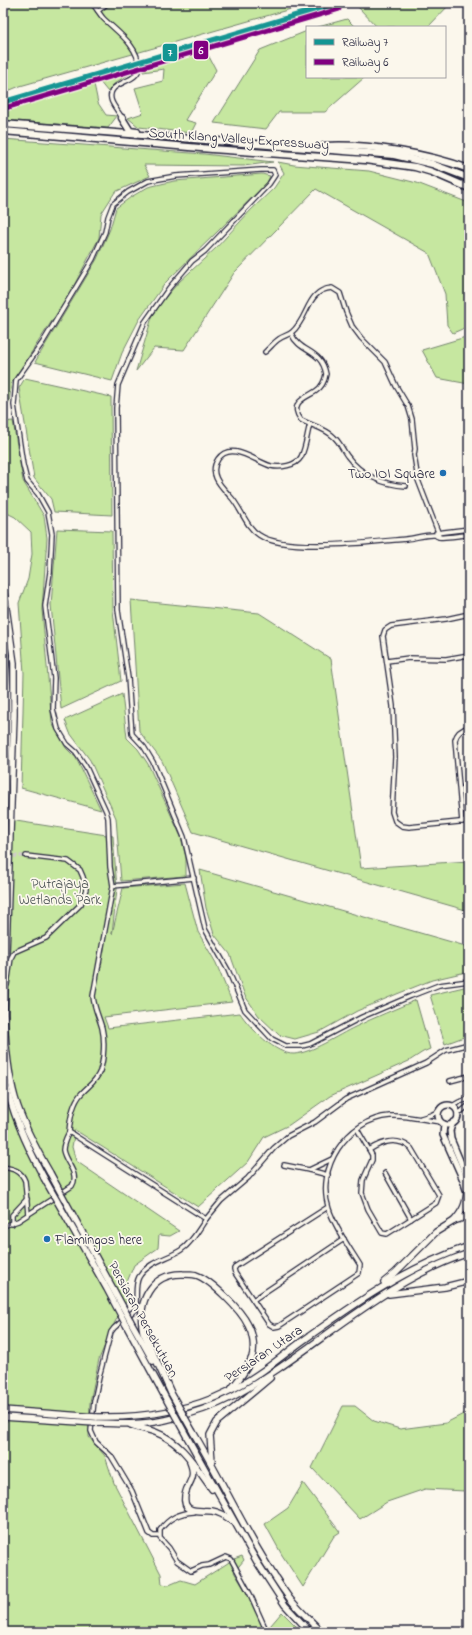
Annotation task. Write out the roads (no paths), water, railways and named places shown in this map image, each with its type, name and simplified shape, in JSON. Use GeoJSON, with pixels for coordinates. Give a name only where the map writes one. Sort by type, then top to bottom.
{"type":"FeatureCollection","features":[{"type":"Feature","properties":{"kind":"highway"},"geometry":{"type":"LineString","coordinates":[[101,132],[120,128],[122,126],[122,118]]}},
{"type":"Feature","properties":{"kind":"highway"},"geometry":{"type":"LineString","coordinates":[[122,118],[130,131],[140,132],[146,136]]}},
{"type":"Feature","properties":{"kind":"highway","name":"South Klang Valley Expressway"},"geometry":{"type":"LineString","coordinates":[[3,124],[394,155],[432,164],[469,178]]}},
{"type":"Feature","properties":{"kind":"highway","name":"South Klang Valley Expressway"},"geometry":{"type":"LineString","coordinates":[[3,131],[373,161],[415,167],[432,172],[469,188]]}},
{"type":"Feature","properties":{"kind":"highway"},"geometry":{"type":"LineString","coordinates":[[306,147],[337,145],[392,150],[429,157],[469,169]]}},
{"type":"Feature","properties":{"kind":"main road","name":"Persiaran Persekutuan"},"geometry":{"type":"LineString","coordinates":[[3,586],[14,663],[14,715],[5,990],[5,1040],[10,1077],[15,1098],[34,1145],[130,1320],[271,1569],[291,1599],[322,1632]]}},
{"type":"Feature","properties":{"kind":"main road"},"geometry":{"type":"LineString","coordinates":[[3,632],[7,662],[7,715],[3,838]]}},
{"type":"Feature","properties":{"kind":"main road","name":"Persiaran Persekutuan"},"geometry":{"type":"LineString","coordinates":[[3,1073],[9,1099],[19,1129],[44,1178],[107,1289],[186,1437],[234,1522],[285,1605],[310,1632]]}},
{"type":"Feature","properties":{"kind":"main road"},"geometry":{"type":"LineString","coordinates":[[454,1221],[462,1213],[466,1203],[467,1191]]}},
{"type":"Feature","properties":{"kind":"main road"},"geometry":{"type":"LineString","coordinates":[[358,1301],[396,1273],[436,1232],[454,1221],[469,1216]]}},
{"type":"Feature","properties":{"kind":"main road","name":"Persiaran Utara"},"geometry":{"type":"LineString","coordinates":[[3,1417],[96,1420],[140,1416],[186,1407],[229,1391],[251,1379],[358,1301],[418,1266],[443,1254],[469,1246]]}},
{"type":"Feature","properties":{"kind":"main road","name":"Persiaran Utara"},"geometry":{"type":"LineString","coordinates":[[3,1410],[128,1424],[164,1420],[212,1406],[233,1397],[286,1365],[381,1296],[448,1261],[469,1253]]}},
{"type":"Feature","properties":{"kind":"main road"},"geometry":{"type":"LineString","coordinates":[[171,1393],[143,1331],[141,1320],[144,1302],[150,1288],[162,1278],[176,1274],[195,1275],[212,1285],[231,1303],[248,1324],[254,1343],[252,1357],[244,1373],[229,1391]]}},
{"type":"Feature","properties":{"kind":"main road"},"geometry":{"type":"LineString","coordinates":[[381,1296],[402,1291],[445,1286],[469,1281]]}},
{"type":"Feature","properties":{"kind":"main road"},"geometry":{"type":"LineString","coordinates":[[212,1465],[210,1435],[217,1422],[286,1365]]}},
{"type":"Feature","properties":{"kind":"main road"},"geometry":{"type":"LineString","coordinates":[[128,1424],[167,1437],[182,1448],[226,1508]]}},
{"type":"Feature","properties":{"kind":"main road"},"geometry":{"type":"LineString","coordinates":[[182,1448],[193,1469],[192,1480],[185,1495],[186,1504],[195,1512],[212,1511],[220,1513],[234,1522]]}},
{"type":"Feature","properties":{"kind":"street"},"geometry":{"type":"LineString","coordinates":[[92,3],[130,42],[139,66],[138,72],[133,77],[114,87],[110,94],[111,101],[122,118]]}},
{"type":"Feature","properties":{"kind":"street"},"geometry":{"type":"LineString","coordinates":[[98,10],[108,3]]}},
{"type":"Feature","properties":{"kind":"street"},"geometry":{"type":"LineString","coordinates":[[3,1226],[12,1224],[74,1184],[73,1172],[63,1149],[69,1132],[69,1122],[77,1099],[93,1084],[100,1070],[103,1055],[102,1029],[95,1011],[93,996],[113,886],[110,867],[108,818],[106,811],[86,767],[76,752],[67,744],[58,729],[53,709],[54,678],[45,606],[50,572],[52,534],[48,512],[38,494],[27,481],[23,465],[14,405],[16,380],[29,364],[59,318],[93,259],[105,232],[108,217],[113,204],[128,192],[148,181],[176,176],[273,170],[275,175],[269,184],[205,251],[192,261],[169,288],[144,322],[118,385],[116,408],[118,610],[128,678],[132,734],[144,747],[153,762],[184,837],[205,929],[228,970],[242,1004],[250,1017],[266,1034],[279,1044],[294,1047],[310,1044],[362,1017],[439,985],[469,981]]}},
{"type":"Feature","properties":{"kind":"street"},"geometry":{"type":"LineString","coordinates":[[265,352],[278,339],[291,333],[298,326],[315,295],[326,288],[332,288],[340,293],[352,326],[361,338],[385,362],[396,386],[408,406],[412,419],[414,459],[418,480],[439,537]]}},
{"type":"Feature","properties":{"kind":"street"},"geometry":{"type":"LineString","coordinates":[[291,333],[297,343],[318,356],[325,370],[325,378],[320,387],[316,391],[304,397],[298,404],[299,416],[301,420],[322,429],[335,438],[348,457],[362,471],[387,484],[406,486]]}},
{"type":"Feature","properties":{"kind":"street"},"geometry":{"type":"LineString","coordinates":[[310,424],[300,458],[293,464],[271,466],[245,454],[235,452],[226,453],[218,459],[215,470],[217,482],[234,500],[250,527],[258,534],[266,539],[275,541],[323,545],[406,539],[434,535],[438,532],[469,529]]}},
{"type":"Feature","properties":{"kind":"street"},"geometry":{"type":"LineString","coordinates":[[434,535],[439,537],[469,535]]}},
{"type":"Feature","properties":{"kind":"street"},"geometry":{"type":"LineString","coordinates":[[469,614],[388,627],[383,633],[394,706],[395,757],[392,812],[394,821],[402,826],[409,827],[469,821]]}},
{"type":"Feature","properties":{"kind":"street"},"geometry":{"type":"LineString","coordinates":[[387,661],[409,658],[446,659],[469,655]]}},
{"type":"Feature","properties":{"kind":"street"},"geometry":{"type":"LineString","coordinates":[[462,822],[455,740],[456,735],[460,731],[469,727]]}},
{"type":"Feature","properties":{"kind":"street"},"geometry":{"type":"LineString","coordinates":[[5,990],[9,976],[11,958],[14,952],[43,940],[81,904],[85,894],[85,883],[80,870],[68,861],[26,856]]}},
{"type":"Feature","properties":{"kind":"street"},"geometry":{"type":"LineString","coordinates":[[113,886],[194,878]]}},
{"type":"Feature","properties":{"kind":"street"},"geometry":{"type":"LineString","coordinates":[[159,1536],[151,1535],[148,1532],[136,1499],[111,1456],[96,1442],[92,1435],[94,1401],[100,1373],[114,1328],[135,1310],[137,1285],[140,1276],[151,1265],[182,1250],[221,1201],[248,1178],[274,1148],[288,1136],[315,1122],[346,1100],[426,1063],[446,1050],[469,1044]]}},
{"type":"Feature","properties":{"kind":"street"},"geometry":{"type":"LineString","coordinates":[[450,1081],[469,1076]]}},
{"type":"Feature","properties":{"kind":"street"},"geometry":{"type":"LineString","coordinates":[[418,1118],[431,1116],[439,1111],[443,1106],[452,1106],[458,1102],[469,1099]]}},
{"type":"Feature","properties":{"kind":"street"},"geometry":{"type":"LineString","coordinates":[[469,1104],[457,1115],[450,1131],[450,1139],[469,1182]]}},
{"type":"Feature","properties":{"kind":"street"},"geometry":{"type":"LineString","coordinates":[[452,1106],[456,1110],[457,1115]]}},
{"type":"Feature","properties":{"kind":"street"},"geometry":{"type":"LineString","coordinates":[[439,1111],[438,1116],[443,1123],[443,1135],[469,1199]]}},
{"type":"Feature","properties":{"kind":"street"},"geometry":{"type":"LineString","coordinates":[[328,1207],[236,1266],[234,1269],[235,1273],[269,1324],[274,1327],[279,1326],[292,1318],[359,1273],[360,1265],[344,1239],[328,1207],[326,1194],[328,1175],[332,1158],[339,1146],[357,1129],[376,1119],[389,1116],[418,1118],[449,1124],[453,1122]]}},
{"type":"Feature","properties":{"kind":"street"},"geometry":{"type":"LineString","coordinates":[[357,1129],[372,1155],[372,1160],[366,1172],[362,1193],[366,1206],[382,1233],[387,1234],[436,1203],[439,1198],[438,1192],[411,1148],[399,1141],[388,1141],[378,1144],[370,1150]]}},
{"type":"Feature","properties":{"kind":"street"},"geometry":{"type":"LineString","coordinates":[[69,1132],[206,1219]]}},
{"type":"Feature","properties":{"kind":"street"},"geometry":{"type":"LineString","coordinates":[[309,1170],[332,1158]]}},
{"type":"Feature","properties":{"kind":"street"},"geometry":{"type":"LineString","coordinates":[[284,1165],[328,1175]]}},
{"type":"Feature","properties":{"kind":"street"},"geometry":{"type":"LineString","coordinates":[[3,1167],[22,1173],[25,1181],[28,1214]]}},
{"type":"Feature","properties":{"kind":"street"},"geometry":{"type":"LineString","coordinates":[[385,1173],[412,1219]]}},
{"type":"Feature","properties":{"kind":"street"},"geometry":{"type":"LineString","coordinates":[[12,1224],[12,1215],[27,1200]]}},
{"type":"Feature","properties":{"kind":"street"},"geometry":{"type":"LineString","coordinates":[[253,1300],[344,1239]]}},
{"type":"Feature","properties":{"kind":"street"},"geometry":{"type":"LineString","coordinates":[[180,1514],[186,1504]]}},
{"type":"Feature","properties":{"kind":"street"},"geometry":{"type":"LineString","coordinates":[[195,1512],[180,1514],[168,1520],[160,1530],[159,1536],[162,1542],[169,1548],[177,1561],[191,1571],[226,1557],[231,1559],[238,1569],[267,1632]]}},
{"type":"Feature","properties":{"kind":"tunnel"},"geometry":{"type":"LineString","coordinates":[[3,856],[26,856]]}},
{"type":"Feature","properties":{"kind":"rail line","name":"7"},"geometry":{"type":"LineString","coordinates":[[3,102],[337,3]]}},
{"type":"Feature","properties":{"kind":"rail line","name":"6"},"geometry":{"type":"LineString","coordinates":[[5,108],[339,9]]}},
{"type":"Feature","properties":{"kind":"place","name":"Two IOI Square"},"geometry":{"type":"Point","coordinates":[443,473]}},
{"type":"Feature","properties":{"kind":"place","name":"Flamingos here"},"geometry":{"type":"Point","coordinates":[47,1239]}},
{"type":"Feature","properties":{"kind":"park label","name":"Putrajaya Wetlands Park"},"geometry":{"type":"Point","coordinates":[60,892]}}]}
